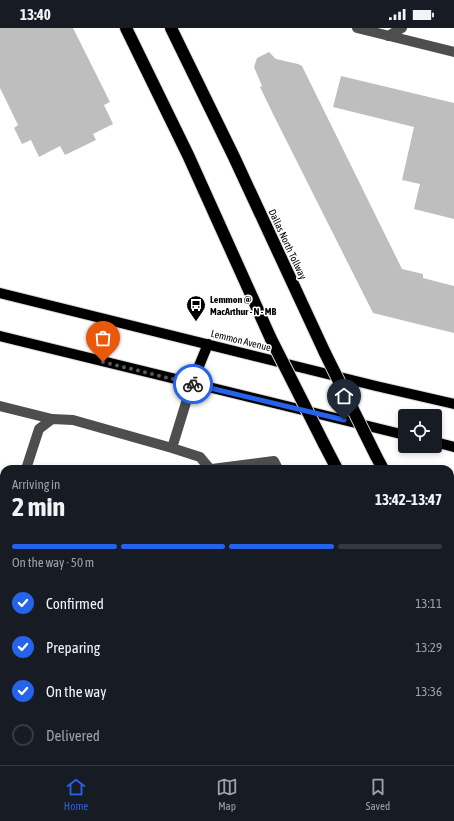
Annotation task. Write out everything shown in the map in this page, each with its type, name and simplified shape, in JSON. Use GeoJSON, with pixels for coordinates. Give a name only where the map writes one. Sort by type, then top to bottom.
{"type":"FeatureCollection","features":[{"type":"Feature","properties":{"kind":"highway"},"geometry":{"type":"LineString","coordinates":[[126,28],[188,155],[271,339],[335,465]]}},
{"type":"Feature","properties":{"kind":"highway","name":"Dallas North Tollway"},"geometry":{"type":"LineString","coordinates":[[171,28],[234,157],[325,353],[381,465]]}},
{"type":"Feature","properties":{"kind":"main road","name":"Lemmon Avenue"},"geometry":{"type":"LineString","coordinates":[[0,293],[454,404]]}},
{"type":"Feature","properties":{"kind":"main road"},"geometry":{"type":"LineString","coordinates":[[0,336],[398,433]]}},
{"type":"Feature","properties":{"kind":"main road"},"geometry":{"type":"LineString","coordinates":[[192,383],[208,344]]}},
{"type":"Feature","properties":{"kind":"main road"},"geometry":{"type":"LineString","coordinates":[[442,444],[454,447]]}},
{"type":"Feature","properties":{"kind":"street"},"geometry":{"type":"LineString","coordinates":[[357,28],[454,52]]}},
{"type":"Feature","properties":{"kind":"street"},"geometry":{"type":"LineString","coordinates":[[388,36],[402,28]]}},
{"type":"Feature","properties":{"kind":"street"},"geometry":{"type":"LineString","coordinates":[[172,448],[192,383]]}},
{"type":"Feature","properties":{"kind":"street"},"geometry":{"type":"LineString","coordinates":[[0,406],[52,419],[74,420],[200,457],[207,465]]}},
{"type":"Feature","properties":{"kind":"street"},"geometry":{"type":"LineString","coordinates":[[27,465],[39,429],[52,419]]}},
{"type":"Feature","properties":{"kind":"street"},"geometry":{"type":"LineString","coordinates":[[242,465],[274,461],[276,465]]}},
{"type":"Feature","properties":{"kind":"building"},"geometry":{"type":"Polygon","coordinates":[[[0,28],[73,28],[110,102],[104,105],[113,124],[93,134],[96,140],[65,155],[60,146],[39,157],[31,140],[22,144],[14,128],[18,125],[0,88],[0,28]]]}},
{"type":"Feature","properties":{"kind":"building"},"geometry":{"type":"Polygon","coordinates":[[[269,52],[276,59],[302,66],[402,269],[423,274],[423,278],[454,286],[454,333],[373,313],[260,87],[262,86],[254,67],[257,58],[269,52]]]}},
{"type":"Feature","properties":{"kind":"building"},"geometry":{"type":"Polygon","coordinates":[[[341,76],[454,103],[454,219],[414,209],[420,184],[402,180],[414,127],[333,107],[341,76]]]}},
{"type":"Feature","properties":{"kind":"way so far"},"geometry":{"type":"LineString","coordinates":[[103,362],[193,384]]}},
{"type":"Feature","properties":{"kind":"place","name":"Lemmon @ MacArthur - N - MB"},"geometry":{"type":"Point","coordinates":[196,322]}},
{"type":"Feature","properties":{"kind":"route"},"geometry":{"type":"LineString","coordinates":[[193,384],[344,420]]}}]}
